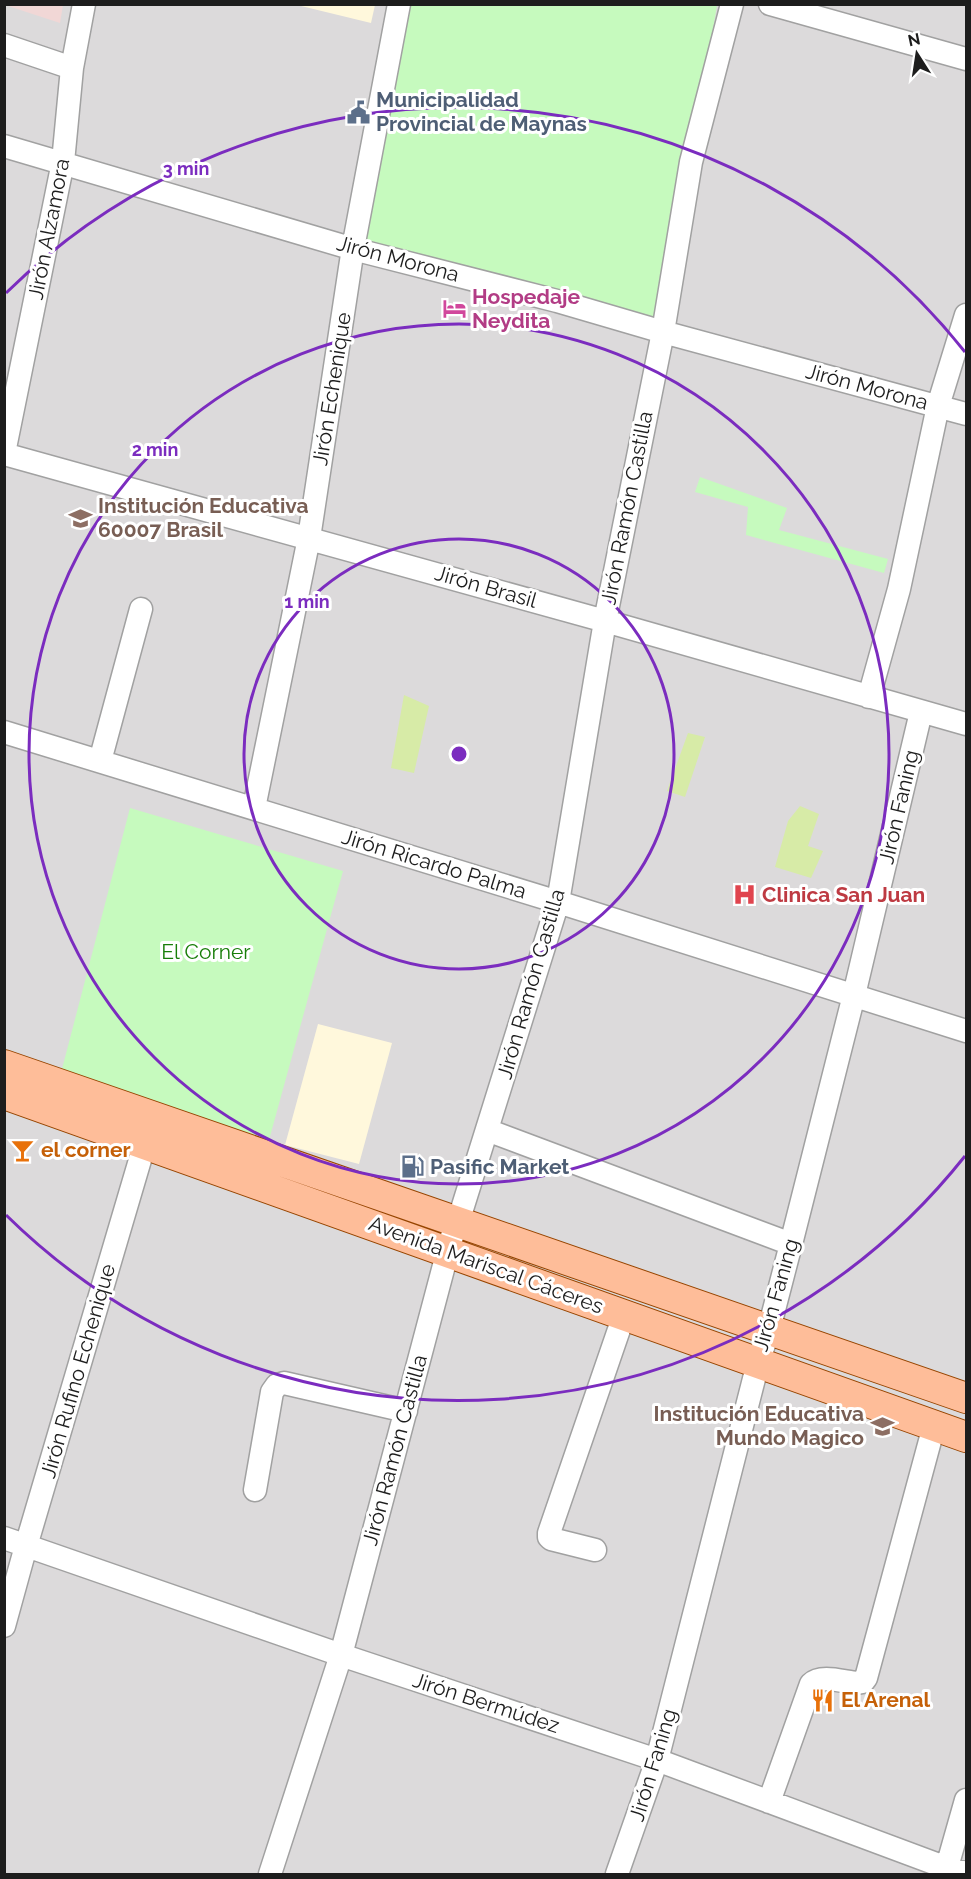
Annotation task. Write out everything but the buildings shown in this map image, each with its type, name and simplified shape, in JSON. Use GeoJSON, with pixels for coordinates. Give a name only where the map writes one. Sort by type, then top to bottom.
{"type":"FeatureCollection","features":[{"type":"Feature","properties":{"kind":"main road","name":"Avenida Mariscal Cáceres"},"geometry":{"type":"LineString","coordinates":[[4,1065],[152,1131],[447,1251],[966,1437]]}},
{"type":"Feature","properties":{"kind":"main road","name":"Avenida Mariscal Cáceres"},"geometry":{"type":"LineString","coordinates":[[4,1094],[152,1131],[458,1222],[966,1398]]}},
{"type":"Feature","properties":{"kind":"street","name":"Jirón Alzamora"},"geometry":{"type":"LineString","coordinates":[[4,453],[63,162],[72,68],[84,4]]}},
{"type":"Feature","properties":{"kind":"street","name":"Jirón Echenique"},"geometry":{"type":"LineString","coordinates":[[254,808],[309,538],[353,248],[399,4]]}},
{"type":"Feature","properties":{"kind":"street","name":"Jirón Ramón Castilla"},"geometry":{"type":"LineString","coordinates":[[270,1875],[342,1655],[447,1251],[558,902],[605,621],[663,332],[691,162],[732,4]]}},
{"type":"Feature","properties":{"kind":"street"},"geometry":{"type":"LineString","coordinates":[[770,4],[966,59]]}},
{"type":"Feature","properties":{"kind":"street"},"geometry":{"type":"LineString","coordinates":[[4,45],[72,68]]}},
{"type":"Feature","properties":{"kind":"street","name":"Jirón Morona"},"geometry":{"type":"LineString","coordinates":[[4,146],[353,248],[557,301],[966,414]]}},
{"type":"Feature","properties":{"kind":"street"},"geometry":{"type":"LineString","coordinates":[[869,697],[899,589],[938,406],[966,315]]}},
{"type":"Feature","properties":{"kind":"street","name":"Jirón Brasil"},"geometry":{"type":"LineString","coordinates":[[4,453],[966,724]]}},
{"type":"Feature","properties":{"kind":"street"},"geometry":{"type":"LineString","coordinates":[[100,761],[141,609]]}},
{"type":"Feature","properties":{"kind":"street","name":"Jirón Faning"},"geometry":{"type":"LineString","coordinates":[[617,1875],[657,1760],[854,995],[921,712]]}},
{"type":"Feature","properties":{"kind":"street","name":"Jirón Ricardo Palma"},"geometry":{"type":"LineString","coordinates":[[4,732],[558,902],[966,1031]]}},
{"type":"Feature","properties":{"kind":"street"},"geometry":{"type":"LineString","coordinates":[[487,1130],[791,1244]]}},
{"type":"Feature","properties":{"kind":"street","name":"Jirón Rufino Echenique"},"geometry":{"type":"LineString","coordinates":[[4,1626],[26,1546],[152,1131]]}},
{"type":"Feature","properties":{"kind":"street"},"geometry":{"type":"LineString","coordinates":[[595,1550],[551,1539],[549,1533],[624,1314]]}},
{"type":"Feature","properties":{"kind":"street"},"geometry":{"type":"LineString","coordinates":[[255,1490],[272,1392],[276,1385],[284,1383],[406,1411]]}},
{"type":"Feature","properties":{"kind":"street"},"geometry":{"type":"LineString","coordinates":[[769,1802],[811,1684],[815,1680],[823,1679],[857,1683],[863,1682],[866,1678],[934,1426]]}},
{"type":"Feature","properties":{"kind":"street","name":"Jirón Bermúdez"},"geometry":{"type":"LineString","coordinates":[[4,1538],[342,1655],[657,1760],[953,1872]]}},
{"type":"Feature","properties":{"kind":"street"},"geometry":{"type":"LineString","coordinates":[[953,1872],[966,1800]]}},
{"type":"Feature","properties":{"kind":"shaded area"},"geometry":{"type":"Polygon","coordinates":[[[375,4],[371,23],[297,5],[375,4]]]}},
{"type":"Feature","properties":{"kind":"shaded area"},"geometry":{"type":"Polygon","coordinates":[[[5,5],[966,5],[966,1874],[5,1874],[5,5]]]}},
{"type":"Feature","properties":{"kind":"shaded area"},"geometry":{"type":"Polygon","coordinates":[[[5,5],[63,5],[60,23],[5,5]]]}},
{"type":"Feature","properties":{"kind":"shaded area"},"geometry":{"type":"Polygon","coordinates":[[[318,1024],[392,1043],[359,1164],[285,1145],[318,1024]]]}},
{"type":"Feature","properties":{"kind":"green space"},"geometry":{"type":"Polygon","coordinates":[[[399,5],[717,5],[663,332],[357,250],[399,5]]]}},
{"type":"Feature","properties":{"kind":"green space"},"geometry":{"type":"Polygon","coordinates":[[[700,477],[787,508],[779,530],[888,559],[884,573],[746,535],[748,507],[695,492],[700,477]]]}},
{"type":"Feature","properties":{"kind":"green space"},"geometry":{"type":"Polygon","coordinates":[[[404,695],[429,706],[414,773],[391,768],[404,695]]]}},
{"type":"Feature","properties":{"kind":"green space"},"geometry":{"type":"Polygon","coordinates":[[[688,733],[705,737],[685,797],[667,791],[688,733]]]}},
{"type":"Feature","properties":{"kind":"green space"},"geometry":{"type":"Polygon","coordinates":[[[800,806],[819,814],[808,846],[823,851],[811,878],[775,867],[788,821],[800,806]]]}},
{"type":"Feature","properties":{"kind":"green space","name":"El Corner"},"geometry":{"type":"Polygon","coordinates":[[[130,808],[343,871],[269,1140],[62,1069],[130,808]]]}},
{"type":"Feature","properties":{"kind":"place","name":"Municipalidad Provincial de Maynas"},"geometry":{"type":"Point","coordinates":[358,112]}},
{"type":"Feature","properties":{"kind":"place","name":"Hospedaje Neydita"},"geometry":{"type":"Point","coordinates":[454,309]}},
{"type":"Feature","properties":{"kind":"place","name":"Institución Educativa 60007 Brasil"},"geometry":{"type":"Point","coordinates":[80,518]}},
{"type":"Feature","properties":{"kind":"place","name":"Clinica San Juan"},"geometry":{"type":"Point","coordinates":[744,895]}},
{"type":"Feature","properties":{"kind":"place","name":"el corner"},"geometry":{"type":"Point","coordinates":[23,1150]}},
{"type":"Feature","properties":{"kind":"place","name":"Pasific Market"},"geometry":{"type":"Point","coordinates":[412,1167]}},
{"type":"Feature","properties":{"kind":"place","name":"Institución Educativa Mundo Magico"},"geometry":{"type":"Point","coordinates":[882,1426]}},
{"type":"Feature","properties":{"kind":"place","name":"El Arenal"},"geometry":{"type":"Point","coordinates":[823,1700]}}]}
